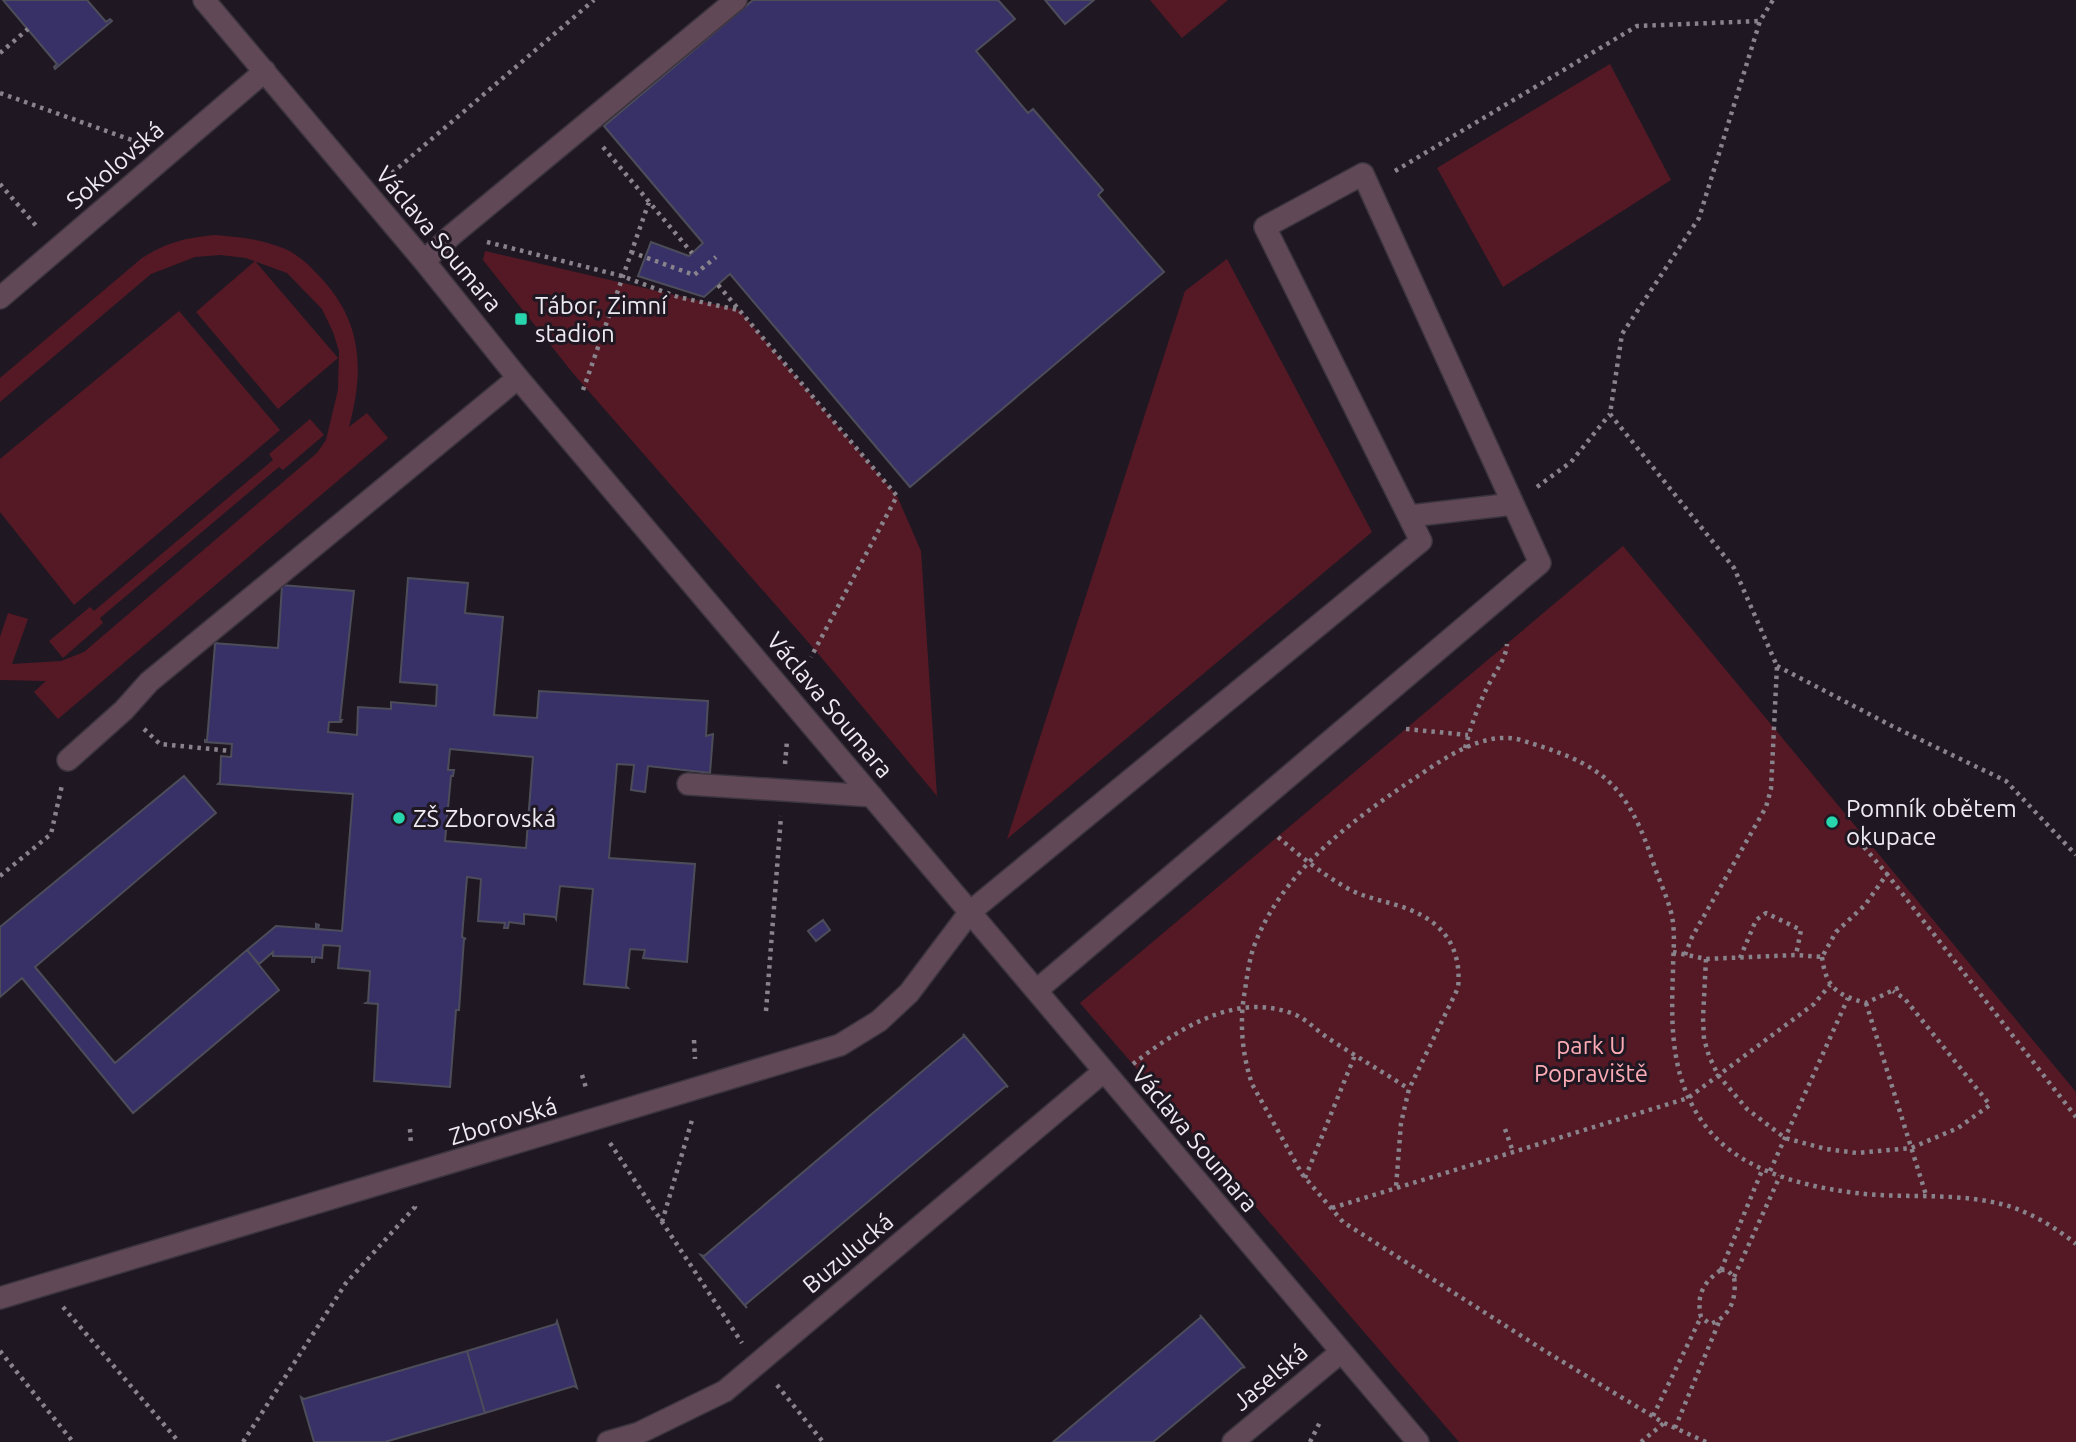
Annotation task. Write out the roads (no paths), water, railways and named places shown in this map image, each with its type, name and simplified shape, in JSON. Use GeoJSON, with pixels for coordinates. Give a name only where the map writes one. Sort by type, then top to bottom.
{"type":"FeatureCollection","features":[{"type":"Feature","properties":{"kind":"street","name":"Václava Soumara"},"geometry":{"type":"LineString","coordinates":[[204,0],[424,261],[518,378],[1418,1442]]}},
{"type":"Feature","properties":{"kind":"street"},"geometry":{"type":"LineString","coordinates":[[424,261],[736,0]]}},
{"type":"Feature","properties":{"kind":"street","name":"Sokolovská"},"geometry":{"type":"LineString","coordinates":[[0,298],[265,71]]}},
{"type":"Feature","properties":{"kind":"street"},"geometry":{"type":"LineString","coordinates":[[1037,990],[1540,563],[1363,174],[1265,226],[1410,516],[1513,504]]}},
{"type":"Feature","properties":{"kind":"street"},"geometry":{"type":"LineString","coordinates":[[68,760],[124,710],[149,682],[518,378]]}},
{"type":"Feature","properties":{"kind":"street","name":"Zborovská"},"geometry":{"type":"LineString","coordinates":[[0,1298],[595,1121],[840,1045],[879,1021],[909,993],[970,912],[1421,541],[1410,516]]}},
{"type":"Feature","properties":{"kind":"street"},"geometry":{"type":"LineString","coordinates":[[688,784],[872,796]]}},
{"type":"Feature","properties":{"kind":"street","name":"Buzulucká"},"geometry":{"type":"LineString","coordinates":[[608,1442],[639,1433],[725,1391],[1107,1077]]}},
{"type":"Feature","properties":{"kind":"street","name":"Jaselská"},"geometry":{"type":"LineString","coordinates":[[1233,1442],[1341,1352]]}},
{"type":"Feature","properties":{"kind":"place","name":"Tábor, Zimní stadion"},"geometry":{"type":"Point","coordinates":[521,319]}},
{"type":"Feature","properties":{"kind":"place","name":"ZŠ Zborovská"},"geometry":{"type":"Point","coordinates":[399,818]}},
{"type":"Feature","properties":{"kind":"place","name":"Pomník obětem okupace"},"geometry":{"type":"Point","coordinates":[1832,822]}},
{"type":"Feature","properties":{"kind":"park label","name":"park U Popraviště"},"geometry":{"type":"Point","coordinates":[1591,1059]}}]}
